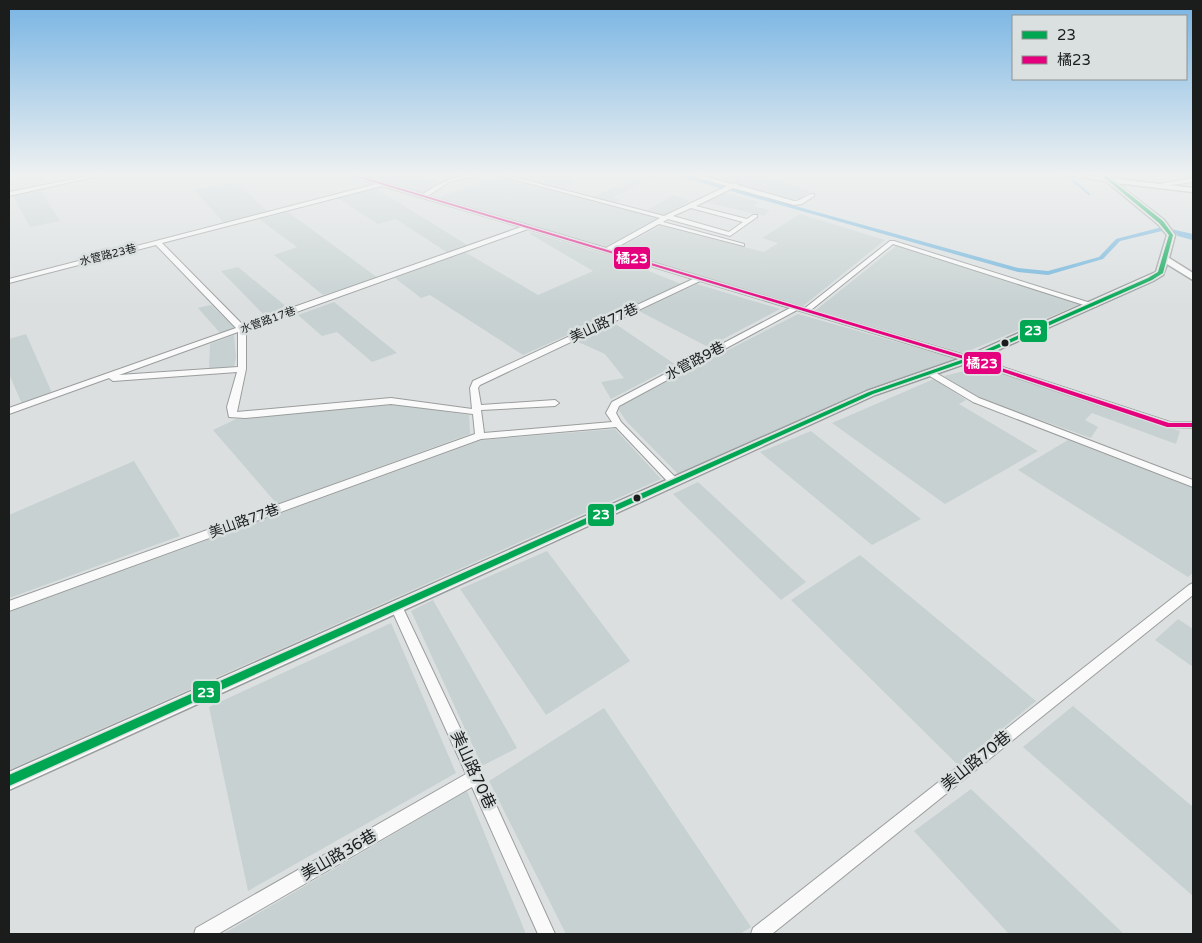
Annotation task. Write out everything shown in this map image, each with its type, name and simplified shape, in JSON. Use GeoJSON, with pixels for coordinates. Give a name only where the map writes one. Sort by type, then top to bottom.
{"type":"FeatureCollection","features":[{"type":"Feature","properties":{"kind":"street","name":"水管路23巷"},"geometry":{"type":"LineString","coordinates":[[9,281],[250,218]]}},
{"type":"Feature","properties":{"kind":"street"},"geometry":{"type":"LineString","coordinates":[[498,218],[969,359],[1169,425],[1193,425]]}},
{"type":"Feature","properties":{"kind":"street"},"geometry":{"type":"LineString","coordinates":[[606,251],[667,218],[730,234],[752,218]]}},
{"type":"Feature","properties":{"kind":"street"},"geometry":{"type":"LineString","coordinates":[[736,218],[748,221]]}},
{"type":"Feature","properties":{"kind":"street"},"geometry":{"type":"LineString","coordinates":[[9,781],[871,393],[969,359],[1150,279],[1160,273],[1166,260],[1169,231],[1154,218]]}},
{"type":"Feature","properties":{"kind":"street"},"geometry":{"type":"LineString","coordinates":[[658,222],[742,245]]}},
{"type":"Feature","properties":{"kind":"street","name":"水管路17巷"},"geometry":{"type":"LineString","coordinates":[[9,412],[528,227]]}},
{"type":"Feature","properties":{"kind":"street"},"geometry":{"type":"LineString","coordinates":[[157,242],[242,329],[242,368],[232,407],[232,415],[391,401],[476,410],[554,403]]}},
{"type":"Feature","properties":{"kind":"street"},"geometry":{"type":"LineString","coordinates":[[805,310],[892,242],[1093,304]]}},
{"type":"Feature","properties":{"kind":"street"},"geometry":{"type":"LineString","coordinates":[[1166,260],[1193,277]]}},
{"type":"Feature","properties":{"kind":"street","name":"美山路77巷"},"geometry":{"type":"LineString","coordinates":[[480,436],[474,388],[476,383],[699,279]]}},
{"type":"Feature","properties":{"kind":"street","name":"水管路9巷"},"geometry":{"type":"LineString","coordinates":[[618,424],[611,413],[615,404],[795,308]]}},
{"type":"Feature","properties":{"kind":"street"},"geometry":{"type":"LineString","coordinates":[[106,378],[120,379],[242,368]]}},
{"type":"Feature","properties":{"kind":"street"},"geometry":{"type":"LineString","coordinates":[[931,373],[976,400],[1193,484]]}},
{"type":"Feature","properties":{"kind":"street"},"geometry":{"type":"LineString","coordinates":[[618,424],[673,481]]}},
{"type":"Feature","properties":{"kind":"street","name":"美山路77巷"},"geometry":{"type":"LineString","coordinates":[[9,606],[480,436],[618,424]]}},
{"type":"Feature","properties":{"kind":"street","name":"美山路70巷"},"geometry":{"type":"LineString","coordinates":[[759,934],[1193,588]]}},
{"type":"Feature","properties":{"kind":"street","name":"美山路70巷"},"geometry":{"type":"LineString","coordinates":[[396,606],[547,934]]}},
{"type":"Feature","properties":{"kind":"street","name":"美山路36巷"},"geometry":{"type":"LineString","coordinates":[[202,934],[476,777]]}},
{"type":"Feature","properties":{"kind":"shaded area"},"geometry":{"type":"Polygon","coordinates":[[[25,218],[58,218],[60,221],[30,227],[25,218]]]}},
{"type":"Feature","properties":{"kind":"shaded area"},"geometry":{"type":"Polygon","coordinates":[[[220,218],[249,218],[225,224],[220,218]]]}},
{"type":"Feature","properties":{"kind":"shaded area"},"geometry":{"type":"Polygon","coordinates":[[[296,218],[378,278],[323,295],[274,255],[297,247],[259,219],[296,218]]]}},
{"type":"Feature","properties":{"kind":"shaded area"},"geometry":{"type":"Polygon","coordinates":[[[369,218],[424,218],[469,246],[448,253],[396,219],[378,224],[369,218]]]}},
{"type":"Feature","properties":{"kind":"shaded area"},"geometry":{"type":"Polygon","coordinates":[[[504,218],[660,219],[605,248],[504,218]]]}},
{"type":"Feature","properties":{"kind":"shaded area"},"geometry":{"type":"Polygon","coordinates":[[[794,218],[813,218],[885,240],[803,306],[614,250],[661,226],[764,252],[778,243],[762,238],[794,218]]]}},
{"type":"Feature","properties":{"kind":"shaded area"},"geometry":{"type":"Polygon","coordinates":[[[531,232],[614,257],[681,284],[523,355],[430,295],[421,298],[395,278],[465,252],[538,295],[593,271],[530,234],[531,232]]]}},
{"type":"Feature","properties":{"kind":"shaded area"},"geometry":{"type":"Polygon","coordinates":[[[896,246],[1080,304],[964,353],[816,310],[896,246]]]}},
{"type":"Feature","properties":{"kind":"shaded area"},"geometry":{"type":"Polygon","coordinates":[[[238,267],[288,308],[265,316],[221,271],[238,267]]]}},
{"type":"Feature","properties":{"kind":"shaded area"},"geometry":{"type":"Polygon","coordinates":[[[697,284],[780,309],[708,347],[639,311],[697,284]]]}},
{"type":"Feature","properties":{"kind":"shaded area"},"geometry":{"type":"Polygon","coordinates":[[[334,302],[397,353],[372,362],[337,332],[322,336],[298,315],[334,302]]]}},
{"type":"Feature","properties":{"kind":"shaded area"},"geometry":{"type":"Polygon","coordinates":[[[211,305],[236,329],[221,334],[198,308],[211,305]]]}},
{"type":"Feature","properties":{"kind":"shaded area"},"geometry":{"type":"Polygon","coordinates":[[[798,314],[957,359],[870,390],[678,474],[627,422],[618,409],[622,405],[798,314]]]}},
{"type":"Feature","properties":{"kind":"shaded area"},"geometry":{"type":"Polygon","coordinates":[[[614,323],[676,365],[611,399],[601,382],[624,378],[605,354],[576,341],[614,323]]]}},
{"type":"Feature","properties":{"kind":"shaded area"},"geometry":{"type":"Polygon","coordinates":[[[26,334],[52,393],[22,404],[9,374],[9,339],[26,334]]]}},
{"type":"Feature","properties":{"kind":"shaded area"},"geometry":{"type":"Polygon","coordinates":[[[234,335],[236,357],[234,367],[209,369],[210,344],[234,335]]]}},
{"type":"Feature","properties":{"kind":"shaded area"},"geometry":{"type":"Polygon","coordinates":[[[980,367],[1180,431],[1176,444],[1092,413],[1085,420],[1098,427],[1091,438],[979,398],[944,376],[980,367]]]}},
{"type":"Feature","properties":{"kind":"shaded area"},"geometry":{"type":"Polygon","coordinates":[[[934,379],[966,400],[959,404],[1038,451],[945,504],[832,423],[934,379]]]}},
{"type":"Feature","properties":{"kind":"shaded area"},"geometry":{"type":"Polygon","coordinates":[[[391,404],[469,415],[470,434],[277,504],[213,430],[236,419],[391,404]]]}},
{"type":"Feature","properties":{"kind":"shaded area"},"geometry":{"type":"Polygon","coordinates":[[[615,429],[661,479],[9,770],[9,612],[482,440],[615,429]]]}},
{"type":"Feature","properties":{"kind":"shaded area"},"geometry":{"type":"Polygon","coordinates":[[[811,431],[921,519],[872,545],[760,452],[811,431]]]}},
{"type":"Feature","properties":{"kind":"shaded area"},"geometry":{"type":"Polygon","coordinates":[[[1068,440],[1193,488],[1193,573],[1188,577],[1018,470],[1068,440]]]}},
{"type":"Feature","properties":{"kind":"shaded area"},"geometry":{"type":"Polygon","coordinates":[[[134,461],[180,536],[9,598],[9,515],[134,461]]]}},
{"type":"Feature","properties":{"kind":"shaded area"},"geometry":{"type":"Polygon","coordinates":[[[698,482],[806,582],[781,600],[673,494],[698,482]]]}},
{"type":"Feature","properties":{"kind":"shaded area"},"geometry":{"type":"Polygon","coordinates":[[[547,551],[630,661],[546,715],[460,589],[547,551]]]}},
{"type":"Feature","properties":{"kind":"shaded area"},"geometry":{"type":"Polygon","coordinates":[[[860,555],[1036,701],[958,765],[791,600],[860,555]]]}},
{"type":"Feature","properties":{"kind":"shaded area"},"geometry":{"type":"Polygon","coordinates":[[[433,600],[517,748],[482,766],[411,611],[433,600]]]}},
{"type":"Feature","properties":{"kind":"shaded area"},"geometry":{"type":"Polygon","coordinates":[[[1178,619],[1193,629],[1193,667],[1155,640],[1178,619]]]}},
{"type":"Feature","properties":{"kind":"shaded area"},"geometry":{"type":"Polygon","coordinates":[[[391,623],[456,773],[248,891],[209,707],[391,623]]]}},
{"type":"Feature","properties":{"kind":"shaded area"},"geometry":{"type":"Polygon","coordinates":[[[1073,706],[1193,807],[1193,896],[1023,747],[1073,706]]]}},
{"type":"Feature","properties":{"kind":"shaded area"},"geometry":{"type":"Polygon","coordinates":[[[604,708],[751,927],[740,934],[566,934],[489,781],[604,708]]]}},
{"type":"Feature","properties":{"kind":"shaded area"},"geometry":{"type":"Polygon","coordinates":[[[971,789],[1124,934],[1009,934],[914,831],[971,789]]]}},
{"type":"Feature","properties":{"kind":"shaded area"},"geometry":{"type":"Polygon","coordinates":[[[467,791],[526,934],[223,934],[467,791]]]}},
{"type":"Feature","properties":{"kind":"waterway"},"geometry":{"type":"LineString","coordinates":[[833,218],[1018,270],[1048,273],[1101,258],[1118,240],[1162,229],[1193,236]]}},
{"type":"Feature","properties":{"kind":"waterway"},"geometry":{"type":"LineString","coordinates":[[1178,235],[1193,239]]}},
{"type":"Feature","properties":{"kind":"transit line","name":"橘23"},"geometry":{"type":"LineString","coordinates":[[496,218],[969,359],[1169,425],[1193,425]]}},
{"type":"Feature","properties":{"kind":"transit line","name":"23"},"geometry":{"type":"LineString","coordinates":[[1156,218],[1171,235]]}},
{"type":"Feature","properties":{"kind":"transit line","name":"23"},"geometry":{"type":"LineString","coordinates":[[9,781],[871,393],[969,359],[1150,279],[1160,273],[1171,235]]}}]}
